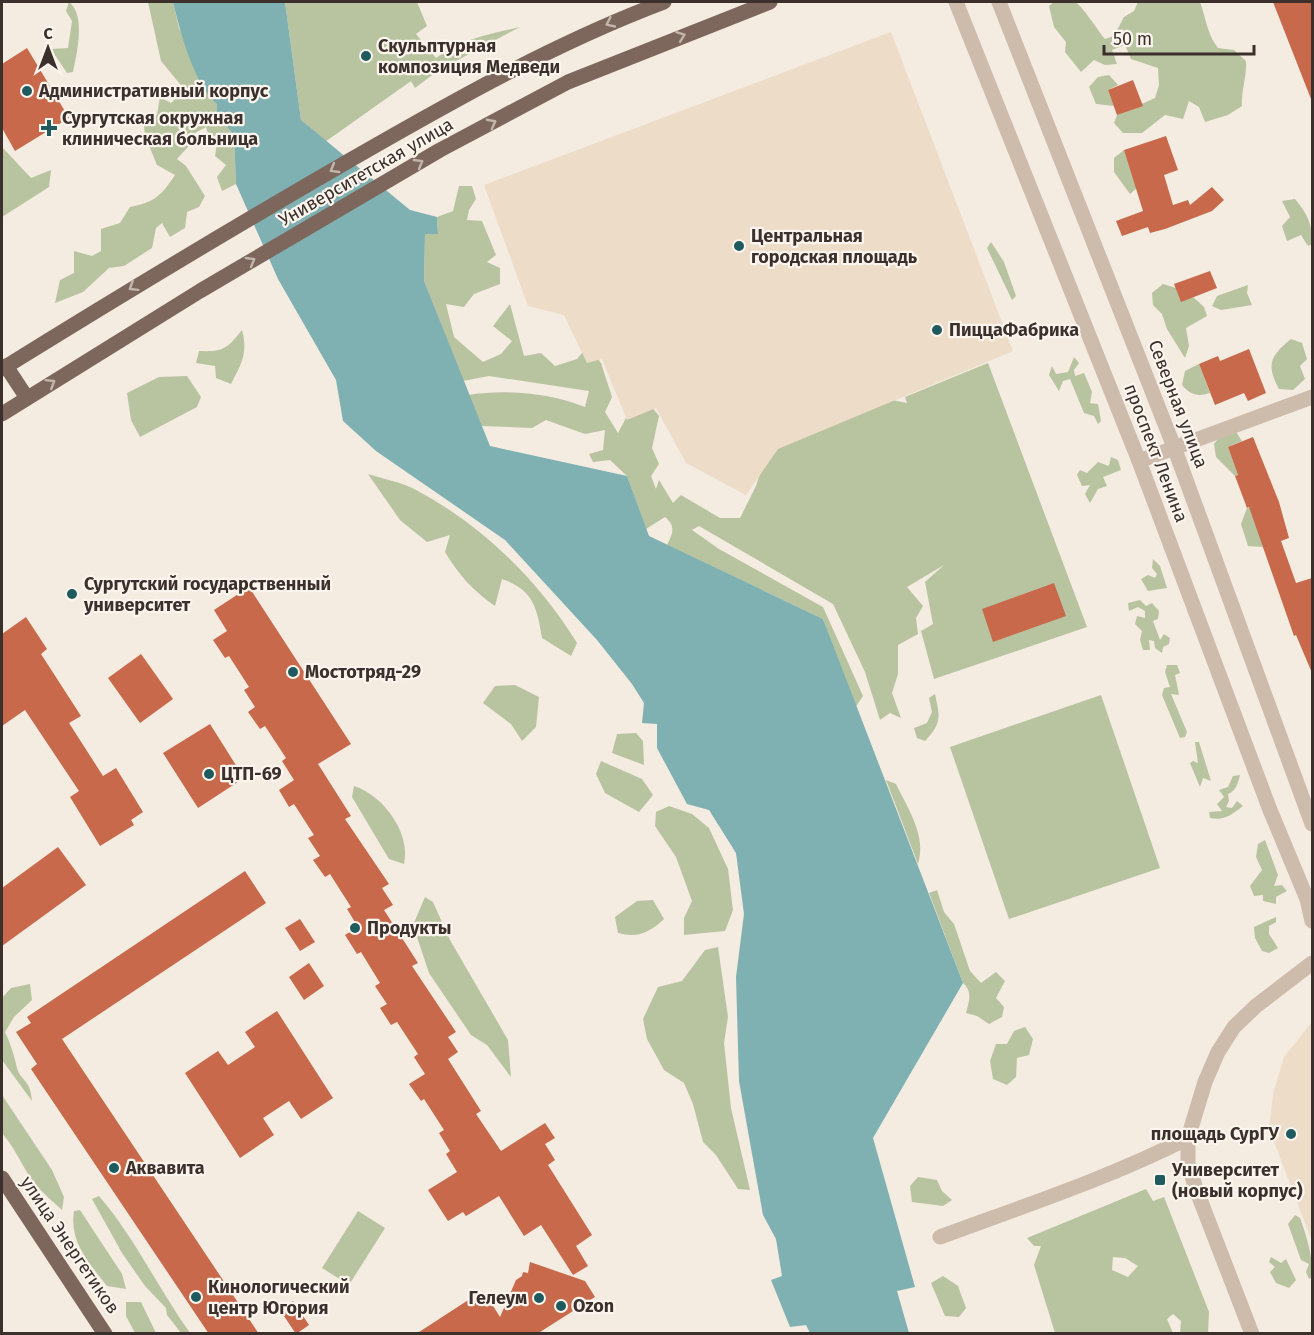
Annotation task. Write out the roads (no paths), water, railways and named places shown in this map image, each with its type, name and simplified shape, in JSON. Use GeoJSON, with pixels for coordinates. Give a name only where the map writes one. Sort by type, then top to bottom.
{"type":"FeatureCollection","features":[{"type":"Feature","properties":{"kind":"main road","name":"Университетская улица"},"geometry":{"type":"LineString","coordinates":[[4,367],[182,256],[422,119],[535,58],[622,17],[664,2]]}},
{"type":"Feature","properties":{"kind":"main road","name":"Университетская улица"},"geometry":{"type":"LineString","coordinates":[[2,414],[200,291],[440,150],[568,82],[770,2]]}},
{"type":"Feature","properties":{"kind":"main road"},"geometry":{"type":"LineString","coordinates":[[4,367],[27,398]]}},
{"type":"Feature","properties":{"kind":"main road","name":"улица Энергетиков"},"geometry":{"type":"LineString","coordinates":[[2,1178],[105,1334]]}},
{"type":"Feature","properties":{"kind":"street","name":"проспект Ленина"},"geometry":{"type":"LineString","coordinates":[[956,2],[1139,461],[1270,810],[1307,899],[1312,921]]}},
{"type":"Feature","properties":{"kind":"street","name":"Северная улица"},"geometry":{"type":"LineString","coordinates":[[999,2],[1174,447],[1312,824]]}},
{"type":"Feature","properties":{"kind":"street"},"geometry":{"type":"LineString","coordinates":[[1139,461],[1312,397]]}},
{"type":"Feature","properties":{"kind":"street"},"geometry":{"type":"LineString","coordinates":[[1252,1334],[1196,1189],[1188,1163],[1188,1138],[1205,1082],[1218,1052],[1234,1027],[1256,1006],[1312,963]]}},
{"type":"Feature","properties":{"kind":"street"},"geometry":{"type":"LineString","coordinates":[[940,1237],[1032,1204],[1158,1154],[1188,1138]]}},
{"type":"Feature","properties":{"kind":"water"},"geometry":{"type":"Polygon","coordinates":[[[173,2],[285,2],[301,120],[410,210],[437,217],[438,234],[425,234],[424,281],[490,446],[627,476],[649,536],[823,619],[963,983],[873,1138],[915,1287],[897,1291],[909,1333],[810,1333],[806,1325],[790,1327],[771,1280],[782,1276],[776,1239],[763,1215],[739,1081],[736,977],[744,914],[736,853],[709,810],[687,804],[657,748],[657,724],[642,723],[644,703],[597,640],[505,540],[376,451],[343,421],[336,380],[278,279],[236,184],[234,135],[217,115],[217,104],[201,84],[195,71],[173,2]]]}},
{"type":"Feature","properties":{"kind":"place","name":"Скульптурная композиция Медведи"},"geometry":{"type":"Point","coordinates":[366,56]}},
{"type":"Feature","properties":{"kind":"place","name":"Административный корпус"},"geometry":{"type":"Point","coordinates":[27,91]}},
{"type":"Feature","properties":{"kind":"place","name":"Сургутская окружная клиническая больница"},"geometry":{"type":"Point","coordinates":[49,128]}},
{"type":"Feature","properties":{"kind":"place","name":"Центральная городская площадь"},"geometry":{"type":"Point","coordinates":[739,246]}},
{"type":"Feature","properties":{"kind":"place","name":"ПиццаФабрика"},"geometry":{"type":"Point","coordinates":[937,330]}},
{"type":"Feature","properties":{"kind":"place","name":"Сургутский государственный университет"},"geometry":{"type":"Point","coordinates":[72,594]}},
{"type":"Feature","properties":{"kind":"place","name":"Мостотряд-29"},"geometry":{"type":"Point","coordinates":[293,672]}},
{"type":"Feature","properties":{"kind":"place","name":"ЦТП-69"},"geometry":{"type":"Point","coordinates":[209,774]}},
{"type":"Feature","properties":{"kind":"place","name":"Продукты"},"geometry":{"type":"Point","coordinates":[355,928]}},
{"type":"Feature","properties":{"kind":"place","name":"площадь СурГУ"},"geometry":{"type":"Point","coordinates":[1291,1134]}},
{"type":"Feature","properties":{"kind":"place","name":"Аквавита"},"geometry":{"type":"Point","coordinates":[114,1168]}},
{"type":"Feature","properties":{"kind":"place","name":"Университет (новый корпус)"},"geometry":{"type":"Point","coordinates":[1160,1180]}},
{"type":"Feature","properties":{"kind":"place","name":"Кинологический центр Югория"},"geometry":{"type":"Point","coordinates":[196,1297]}},
{"type":"Feature","properties":{"kind":"place","name":"Гелеум"},"geometry":{"type":"Point","coordinates":[539,1298]}},
{"type":"Feature","properties":{"kind":"place","name":"Ozon"},"geometry":{"type":"Point","coordinates":[561,1306]}}]}
